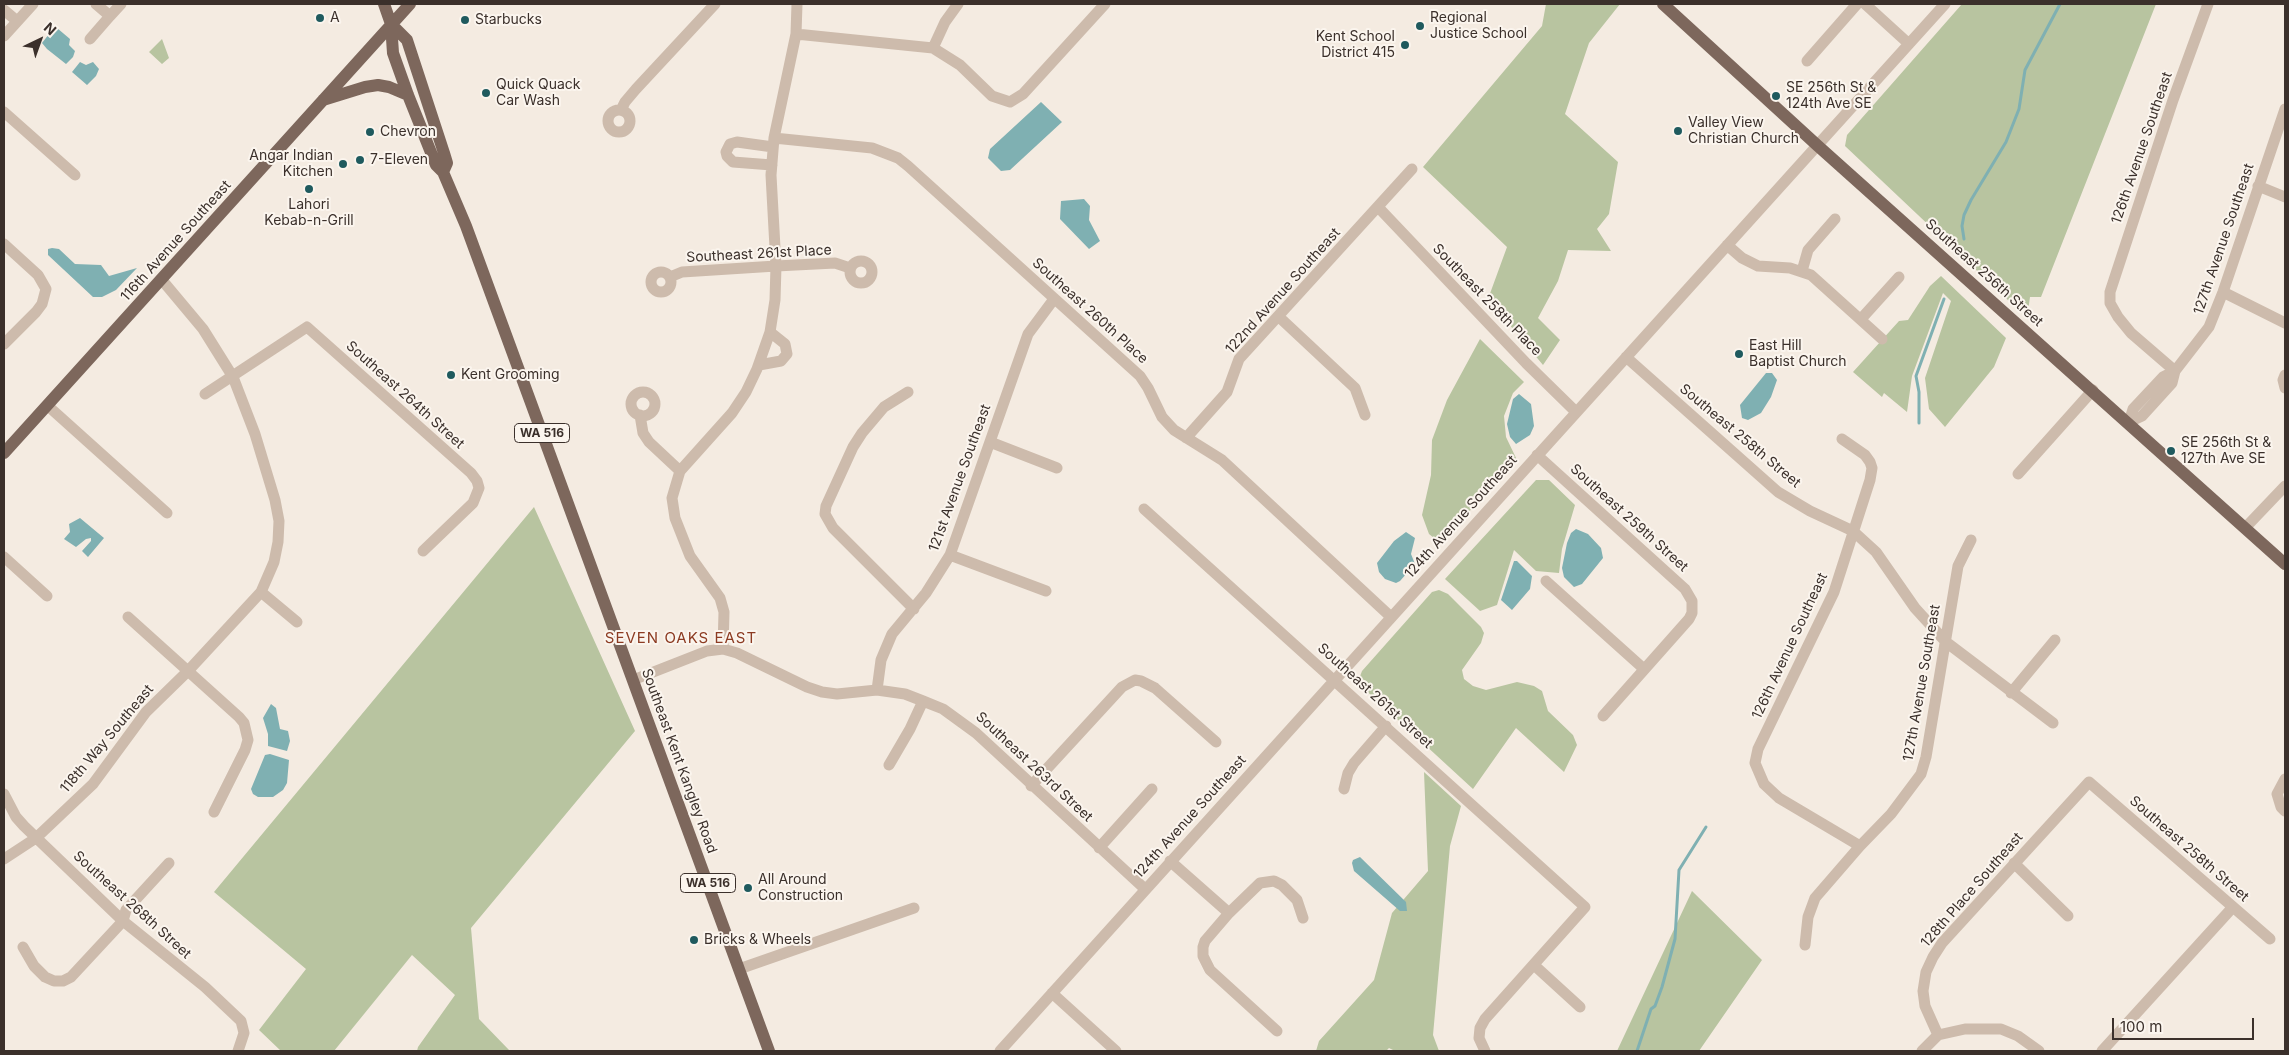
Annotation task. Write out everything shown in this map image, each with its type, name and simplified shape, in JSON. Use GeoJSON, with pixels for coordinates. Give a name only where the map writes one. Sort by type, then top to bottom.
{"type":"FeatureCollection","features":[{"type":"Feature","properties":{"kind":"main road","name":"Southeast Kent Kangley Road"},"geometry":{"type":"LineString","coordinates":[[384,4],[391,24],[393,53],[408,95],[436,165],[443,172],[469,235],[768,1051]]}},
{"type":"Feature","properties":{"kind":"main road","name":"116th Avenue Southeast"},"geometry":{"type":"LineString","coordinates":[[4,453],[410,4]]}},
{"type":"Feature","properties":{"kind":"main road","name":"Southeast 256th Street"},"geometry":{"type":"LineString","coordinates":[[1663,4],[1818,146],[2129,422],[2285,564]]}},
{"type":"Feature","properties":{"kind":"main road","name":"Southeast Kent Kangley Road"},"geometry":{"type":"LineString","coordinates":[[391,24],[407,40],[447,163],[443,172]]}},
{"type":"Feature","properties":{"kind":"main road"},"geometry":{"type":"LineString","coordinates":[[323,100],[378,85],[389,87],[408,95]]}},
{"type":"Feature","properties":{"kind":"street"},"geometry":{"type":"LineString","coordinates":[[4,36],[33,4]]}},
{"type":"Feature","properties":{"kind":"street"},"geometry":{"type":"LineString","coordinates":[[96,4],[110,16]]}},
{"type":"Feature","properties":{"kind":"street"},"geometry":{"type":"LineString","coordinates":[[90,39],[121,4]]}},
{"type":"Feature","properties":{"kind":"street"},"geometry":{"type":"LineString","coordinates":[[621,110],[636,89],[716,4]]}},
{"type":"Feature","properties":{"kind":"street"},"geometry":{"type":"LineString","coordinates":[[633,680],[707,652],[723,649],[724,612],[720,598],[711,583],[697,567],[676,518],[672,498],[680,471],[732,412],[746,392],[759,365],[770,332],[775,300],[776,266],[772,165],[773,142],[796,34],[797,4]]}},
{"type":"Feature","properties":{"kind":"street"},"geometry":{"type":"LineString","coordinates":[[933,48],[945,22],[958,4]]}},
{"type":"Feature","properties":{"kind":"street"},"geometry":{"type":"LineString","coordinates":[[796,34],[933,48],[960,66],[992,96],[1010,102],[1023,94],[1105,4]]}},
{"type":"Feature","properties":{"kind":"street"},"geometry":{"type":"LineString","coordinates":[[1807,61],[1857,4]]}},
{"type":"Feature","properties":{"kind":"street"},"geometry":{"type":"LineString","coordinates":[[1865,4],[1909,44]]}},
{"type":"Feature","properties":{"kind":"street","name":"124th Avenue Southeast"},"geometry":{"type":"LineString","coordinates":[[1000,1051],[1946,4]]}},
{"type":"Feature","properties":{"kind":"street","name":"126th Avenue Southeast"},"geometry":{"type":"LineString","coordinates":[[2175,371],[2118,318],[2110,303],[2110,292],[2208,4]]}},
{"type":"Feature","properties":{"kind":"street"},"geometry":{"type":"LineString","coordinates":[[4,10],[17,21]]}},
{"type":"Feature","properties":{"kind":"street","name":"127th Avenue Southeast"},"geometry":{"type":"LineString","coordinates":[[2129,422],[2133,409],[2163,377],[2175,371],[2209,327],[2223,292],[2285,109]]}},
{"type":"Feature","properties":{"kind":"street"},"geometry":{"type":"LineString","coordinates":[[4,112],[75,175]]}},
{"type":"Feature","properties":{"kind":"street","name":"Southeast 260th Place"},"geometry":{"type":"LineString","coordinates":[[772,165],[733,162],[726,152],[730,144],[738,142],[773,142],[872,148],[898,158],[1140,376],[1162,417],[1174,430],[1222,460],[1391,617]]}},
{"type":"Feature","properties":{"kind":"street","name":"122nd Avenue Southeast"},"geometry":{"type":"LineString","coordinates":[[1186,438],[1227,392],[1239,359],[1412,169]]}},
{"type":"Feature","properties":{"kind":"street"},"geometry":{"type":"LineString","coordinates":[[2258,186],[2285,197]]}},
{"type":"Feature","properties":{"kind":"street","name":"Southeast 258th Place"},"geometry":{"type":"LineString","coordinates":[[1378,207],[1500,336],[1576,412]]}},
{"type":"Feature","properties":{"kind":"street"},"geometry":{"type":"LineString","coordinates":[[1802,271],[1808,250],[1834,218]]}},
{"type":"Feature","properties":{"kind":"street"},"geometry":{"type":"LineString","coordinates":[[4,244],[38,275],[46,289],[42,304],[36,312],[4,344]]}},
{"type":"Feature","properties":{"kind":"street"},"geometry":{"type":"LineString","coordinates":[[1728,245],[1742,258],[1758,266],[1802,271],[1817,278],[1882,339]]}},
{"type":"Feature","properties":{"kind":"street","name":"Southeast 261st Place"},"geometry":{"type":"LineString","coordinates":[[670,277],[682,272],[776,266],[835,264],[850,268]]}},
{"type":"Feature","properties":{"kind":"street"},"geometry":{"type":"LineString","coordinates":[[1861,319],[1899,277]]}},
{"type":"Feature","properties":{"kind":"street","name":"118th Way Southeast"},"geometry":{"type":"LineString","coordinates":[[4,859],[36,838],[93,784],[146,712],[188,671],[261,592],[274,562],[278,542],[279,521],[276,500],[255,434],[233,376],[203,330],[162,280]]}},
{"type":"Feature","properties":{"kind":"street"},"geometry":{"type":"LineString","coordinates":[[2223,292],[2285,323]]}},
{"type":"Feature","properties":{"kind":"street","name":"121st Avenue Southeast"},"geometry":{"type":"LineString","coordinates":[[877,690],[885,647],[892,634],[937,578],[950,555],[1028,334],[1054,299]]}},
{"type":"Feature","properties":{"kind":"street"},"geometry":{"type":"LineString","coordinates":[[1278,316],[1355,388],[1366,415]]}},
{"type":"Feature","properties":{"kind":"street","name":"Southeast 264th Street"},"geometry":{"type":"LineString","coordinates":[[233,376],[307,327],[471,473],[477,481],[479,488],[473,504],[423,551]]}},
{"type":"Feature","properties":{"kind":"street"},"geometry":{"type":"LineString","coordinates":[[759,365],[781,361],[787,354],[785,344],[770,332]]}},
{"type":"Feature","properties":{"kind":"street","name":"Southeast 258th Street"},"geometry":{"type":"LineString","coordinates":[[1626,357],[1778,492],[1810,511],[1853,531],[1876,552],[1915,608],[1946,642],[2053,723]]}},
{"type":"Feature","properties":{"kind":"street"},"geometry":{"type":"LineString","coordinates":[[2285,375],[2283,380],[2285,388]]}},
{"type":"Feature","properties":{"kind":"street"},"geometry":{"type":"LineString","coordinates":[[204,394],[233,376]]}},
{"type":"Feature","properties":{"kind":"street"},"geometry":{"type":"LineString","coordinates":[[2018,474],[2093,390]]}},
{"type":"Feature","properties":{"kind":"street"},"geometry":{"type":"LineString","coordinates":[[908,392],[884,407],[862,433],[853,447],[826,506],[825,514],[833,528],[914,609]]}},
{"type":"Feature","properties":{"kind":"street"},"geometry":{"type":"LineString","coordinates":[[48,406],[167,513]]}},
{"type":"Feature","properties":{"kind":"street"},"geometry":{"type":"LineString","coordinates":[[640,415],[644,433],[649,442],[680,471]]}},
{"type":"Feature","properties":{"kind":"street","name":"126th Avenue Southeast"},"geometry":{"type":"LineString","coordinates":[[1842,438],[1865,455],[1872,468],[1870,480],[1834,592],[1758,749],[1755,763],[1764,784],[1780,798],[1860,846]]}},
{"type":"Feature","properties":{"kind":"street"},"geometry":{"type":"LineString","coordinates":[[990,442],[1057,468]]}},
{"type":"Feature","properties":{"kind":"street","name":"Southeast 259th Street"},"geometry":{"type":"LineString","coordinates":[[1537,455],[1690,595],[1692,607],[1689,620],[1644,669]]}},
{"type":"Feature","properties":{"kind":"street"},"geometry":{"type":"LineString","coordinates":[[2245,528],[2285,486]]}},
{"type":"Feature","properties":{"kind":"street","name":"Southeast 261st Street"},"geometry":{"type":"LineString","coordinates":[[1144,508],[1585,907],[1534,965]]}},
{"type":"Feature","properties":{"kind":"street","name":"127th Avenue Southeast"},"geometry":{"type":"LineString","coordinates":[[1804,945],[1808,917],[1815,898],[1860,846],[1891,814],[1921,774],[1926,756],[1958,566],[1970,540]]}},
{"type":"Feature","properties":{"kind":"street"},"geometry":{"type":"LineString","coordinates":[[950,555],[1046,591]]}},
{"type":"Feature","properties":{"kind":"street"},"geometry":{"type":"LineString","coordinates":[[4,557],[47,596]]}},
{"type":"Feature","properties":{"kind":"street"},"geometry":{"type":"LineString","coordinates":[[1546,581],[1644,669],[1603,716]]}},
{"type":"Feature","properties":{"kind":"street"},"geometry":{"type":"LineString","coordinates":[[261,592],[297,622]]}},
{"type":"Feature","properties":{"kind":"street"},"geometry":{"type":"LineString","coordinates":[[128,617],[240,717],[247,731],[248,740],[245,750],[214,812]]}},
{"type":"Feature","properties":{"kind":"street"},"geometry":{"type":"LineString","coordinates":[[2011,693],[2055,640]]}},
{"type":"Feature","properties":{"kind":"street","name":"Southeast 263rd Street"},"geometry":{"type":"LineString","coordinates":[[723,649],[737,653],[807,687],[822,692],[837,694],[877,690],[905,694],[960,720],[1145,889]]}},
{"type":"Feature","properties":{"kind":"street"},"geometry":{"type":"LineString","coordinates":[[1031,786],[1122,686],[1134,680],[1156,688],[1216,742]]}},
{"type":"Feature","properties":{"kind":"street"},"geometry":{"type":"LineString","coordinates":[[888,765],[910,729],[923,701]]}},
{"type":"Feature","properties":{"kind":"street"},"geometry":{"type":"LineString","coordinates":[[1344,789],[1348,773],[1354,763],[1386,726]]}},
{"type":"Feature","properties":{"kind":"street"},"geometry":{"type":"LineString","coordinates":[[2285,779],[2277,794],[2281,807],[2285,811]]}},
{"type":"Feature","properties":{"kind":"street","name":"Southeast 258th Street"},"geometry":{"type":"LineString","coordinates":[[2089,782],[2270,939]]}},
{"type":"Feature","properties":{"kind":"street","name":"128th Place Southeast"},"geometry":{"type":"LineString","coordinates":[[1938,1035],[1925,1006],[1923,991],[1929,965],[1942,943],[2089,782]]}},
{"type":"Feature","properties":{"kind":"street"},"geometry":{"type":"LineString","coordinates":[[1100,848],[1152,789]]}},
{"type":"Feature","properties":{"kind":"street","name":"Southeast 268th Street"},"geometry":{"type":"LineString","coordinates":[[4,794],[16,817],[36,838],[123,921],[205,987],[241,1021],[244,1033],[238,1051]]}},
{"type":"Feature","properties":{"kind":"street"},"geometry":{"type":"LineString","coordinates":[[1170,861],[1230,913]]}},
{"type":"Feature","properties":{"kind":"street"},"geometry":{"type":"LineString","coordinates":[[23,947],[34,966],[45,976],[54,981],[63,981],[78,971],[123,921],[126,910],[169,863]]}},
{"type":"Feature","properties":{"kind":"street"},"geometry":{"type":"LineString","coordinates":[[2014,864],[2068,916]]}},
{"type":"Feature","properties":{"kind":"street"},"geometry":{"type":"LineString","coordinates":[[1277,1030],[1210,970],[1202,956],[1205,941],[1260,883],[1274,881],[1282,885],[1297,900],[1303,918]]}},
{"type":"Feature","properties":{"kind":"street"},"geometry":{"type":"LineString","coordinates":[[2102,1051],[2233,907]]}},
{"type":"Feature","properties":{"kind":"street"},"geometry":{"type":"LineString","coordinates":[[739,969],[914,908]]}},
{"type":"Feature","properties":{"kind":"street"},"geometry":{"type":"LineString","coordinates":[[1485,1051],[1479,1038],[1480,1028],[1485,1019],[1534,965],[1580,1007]]}},
{"type":"Feature","properties":{"kind":"street"},"geometry":{"type":"LineString","coordinates":[[1052,993],[1116,1051]]}},
{"type":"Feature","properties":{"kind":"street"},"geometry":{"type":"LineString","coordinates":[[1922,1051],[1938,1035],[1965,1029],[2001,1029],[2018,1036],[2039,1051]]}},
{"type":"Feature","properties":{"kind":"green space"},"geometry":{"type":"Polygon","coordinates":[[[1546,4],[1620,4],[1589,43],[1565,114],[1618,162],[1609,214],[1597,229],[1611,251],[1568,250],[1558,281],[1538,318],[1560,340],[1543,365],[1488,299],[1507,247],[1423,167],[1542,26],[1546,4]]]}},
{"type":"Feature","properties":{"kind":"green space"},"geometry":{"type":"Polygon","coordinates":[[[1962,4],[2156,4],[2041,297],[2030,297],[2028,311],[2009,301],[1845,146],[1847,135],[1962,4]]]}},
{"type":"Feature","properties":{"kind":"green space"},"geometry":{"type":"Polygon","coordinates":[[[162,39],[169,58],[162,64],[149,52],[162,39]]]}},
{"type":"Feature","properties":{"kind":"green space"},"geometry":{"type":"Polygon","coordinates":[[[1941,276],[2006,338],[1994,367],[1945,427],[1929,409],[1925,378],[1951,301],[1943,293],[1912,376],[1907,412],[1884,393],[1882,397],[1853,372],[1899,321],[1908,320],[1930,286],[1941,276]]]}},
{"type":"Feature","properties":{"kind":"green space"},"geometry":{"type":"Polygon","coordinates":[[[1480,339],[1524,382],[1513,393],[1504,416],[1506,437],[1517,460],[1440,543],[1429,534],[1422,515],[1431,475],[1432,440],[1447,400],[1480,339]]]}},
{"type":"Feature","properties":{"kind":"green space"},"geometry":{"type":"Polygon","coordinates":[[[1536,480],[1549,480],[1575,505],[1562,549],[1559,573],[1536,571],[1514,550],[1497,605],[1480,611],[1445,579],[1536,480]]]}},
{"type":"Feature","properties":{"kind":"green space"},"geometry":{"type":"Polygon","coordinates":[[[534,507],[635,731],[471,928],[479,1019],[510,1051],[417,1051],[455,995],[412,955],[334,1051],[281,1051],[259,1030],[306,969],[214,892],[534,507]]]}},
{"type":"Feature","properties":{"kind":"green space"},"geometry":{"type":"Polygon","coordinates":[[[1439,590],[1448,594],[1481,627],[1484,633],[1481,643],[1462,670],[1464,679],[1473,686],[1486,690],[1517,682],[1534,686],[1542,691],[1548,711],[1573,735],[1577,745],[1564,772],[1516,728],[1473,789],[1361,686],[1359,679],[1362,671],[1432,592],[1439,590]]]}},
{"type":"Feature","properties":{"kind":"green space"},"geometry":{"type":"Polygon","coordinates":[[[1424,772],[1461,806],[1450,846],[1433,1035],[1439,1051],[1395,1051],[1389,1048],[1386,1051],[1316,1051],[1319,1041],[1374,980],[1392,913],[1428,871],[1424,772]]]}},
{"type":"Feature","properties":{"kind":"green space"},"geometry":{"type":"Polygon","coordinates":[[[1692,891],[1762,960],[1699,1051],[1617,1051],[1692,891]]]}},
{"type":"Feature","properties":{"kind":"water"},"geometry":{"type":"Polygon","coordinates":[[[57,28],[70,39],[69,45],[75,51],[73,57],[66,64],[42,43],[53,29],[57,28]]]}},
{"type":"Feature","properties":{"kind":"water"},"geometry":{"type":"Polygon","coordinates":[[[80,62],[86,65],[93,62],[99,69],[96,76],[87,85],[72,72],[80,62]]]}},
{"type":"Feature","properties":{"kind":"water"},"geometry":{"type":"Polygon","coordinates":[[[1041,102],[1062,122],[1010,170],[1001,171],[988,158],[990,149],[1041,102]]]}},
{"type":"Feature","properties":{"kind":"water"},"geometry":{"type":"Polygon","coordinates":[[[1084,199],[1090,206],[1089,220],[1100,241],[1089,249],[1060,219],[1061,201],[1084,199]]]}},
{"type":"Feature","properties":{"kind":"water"},"geometry":{"type":"Polygon","coordinates":[[[48,249],[59,249],[75,264],[101,265],[109,276],[137,268],[116,290],[102,297],[93,297],[48,255],[48,249]]]}},
{"type":"Feature","properties":{"kind":"water"},"geometry":{"type":"Polygon","coordinates":[[[1766,373],[1772,373],[1777,380],[1771,397],[1761,413],[1748,420],[1742,418],[1740,405],[1766,373]]]}},
{"type":"Feature","properties":{"kind":"water"},"geometry":{"type":"Polygon","coordinates":[[[1519,394],[1531,404],[1534,426],[1530,435],[1516,444],[1510,437],[1507,424],[1513,399],[1519,394]]]}},
{"type":"Feature","properties":{"kind":"water"},"geometry":{"type":"Polygon","coordinates":[[[80,518],[104,538],[88,557],[82,551],[91,541],[91,538],[86,539],[76,547],[64,539],[70,532],[69,524],[80,518]]]}},
{"type":"Feature","properties":{"kind":"water"},"geometry":{"type":"Polygon","coordinates":[[[1576,529],[1588,534],[1601,548],[1603,558],[1582,584],[1574,587],[1564,577],[1562,568],[1567,543],[1571,533],[1576,529]]]}},
{"type":"Feature","properties":{"kind":"water"},"geometry":{"type":"Polygon","coordinates":[[[1406,532],[1415,538],[1411,554],[1415,564],[1396,583],[1385,579],[1379,572],[1377,563],[1394,541],[1406,532]]]}},
{"type":"Feature","properties":{"kind":"water"},"geometry":{"type":"Polygon","coordinates":[[[1514,561],[1517,561],[1532,576],[1530,589],[1512,610],[1501,600],[1514,561]]]}},
{"type":"Feature","properties":{"kind":"water"},"geometry":{"type":"Polygon","coordinates":[[[271,704],[276,708],[280,729],[288,731],[290,741],[287,751],[268,746],[268,734],[263,718],[271,704]]]}},
{"type":"Feature","properties":{"kind":"water"},"geometry":{"type":"Polygon","coordinates":[[[270,754],[289,760],[287,783],[283,790],[273,797],[258,797],[253,794],[251,789],[265,755],[270,754]]]}},
{"type":"Feature","properties":{"kind":"water"},"geometry":{"type":"Polygon","coordinates":[[[1360,857],[1406,902],[1407,911],[1400,911],[1354,871],[1353,860],[1360,857]]]}},
{"type":"Feature","properties":{"kind":"waterway"},"geometry":{"type":"LineString","coordinates":[[1964,239],[1962,226],[1964,215],[2006,142],[2019,109],[2025,70],[2060,4]]}},
{"type":"Feature","properties":{"kind":"waterway"},"geometry":{"type":"LineString","coordinates":[[1919,423],[1919,392],[1916,376],[1944,299]]}},
{"type":"Feature","properties":{"kind":"waterway"},"geometry":{"type":"LineString","coordinates":[[1637,1051],[1651,1009],[1655,1006],[1662,987],[1675,939],[1679,870],[1706,827]]}},
{"type":"Feature","properties":{"kind":"place","name":"A"},"geometry":{"type":"Point","coordinates":[320,18]}},
{"type":"Feature","properties":{"kind":"place","name":"Starbucks"},"geometry":{"type":"Point","coordinates":[465,20]}},
{"type":"Feature","properties":{"kind":"place","name":"Regional Justice School"},"geometry":{"type":"Point","coordinates":[1420,26]}},
{"type":"Feature","properties":{"kind":"place","name":"Kent School District 415"},"geometry":{"type":"Point","coordinates":[1405,45]}},
{"type":"Feature","properties":{"kind":"place","name":"Quick Quack Car Wash"},"geometry":{"type":"Point","coordinates":[486,93]}},
{"type":"Feature","properties":{"kind":"place","name":"SE 256th St & 124th Ave SE"},"geometry":{"type":"Point","coordinates":[1776,96]}},
{"type":"Feature","properties":{"kind":"place","name":"Valley View Christian Church"},"geometry":{"type":"Point","coordinates":[1678,131]}},
{"type":"Feature","properties":{"kind":"place","name":"Chevron"},"geometry":{"type":"Point","coordinates":[370,132]}},
{"type":"Feature","properties":{"kind":"place","name":"7-Eleven"},"geometry":{"type":"Point","coordinates":[360,160]}},
{"type":"Feature","properties":{"kind":"place","name":"Angar Indian Kitchen"},"geometry":{"type":"Point","coordinates":[343,164]}},
{"type":"Feature","properties":{"kind":"place","name":"Lahori Kebab-n-Grill"},"geometry":{"type":"Point","coordinates":[309,189]}},
{"type":"Feature","properties":{"kind":"place","name":"East Hill Baptist Church"},"geometry":{"type":"Point","coordinates":[1739,354]}},
{"type":"Feature","properties":{"kind":"place","name":"Kent Grooming"},"geometry":{"type":"Point","coordinates":[451,375]}},
{"type":"Feature","properties":{"kind":"place","name":"SE 256th St & 127th Ave SE"},"geometry":{"type":"Point","coordinates":[2171,451]}},
{"type":"Feature","properties":{"kind":"place","name":"All Around Construction"},"geometry":{"type":"Point","coordinates":[748,888]}},
{"type":"Feature","properties":{"kind":"place","name":"Bricks & Wheels"},"geometry":{"type":"Point","coordinates":[694,940]}},
{"type":"Feature","properties":{"kind":"district","name":"SEVEN OAKS EAST"},"geometry":{"type":"Point","coordinates":[681,638]}}]}
